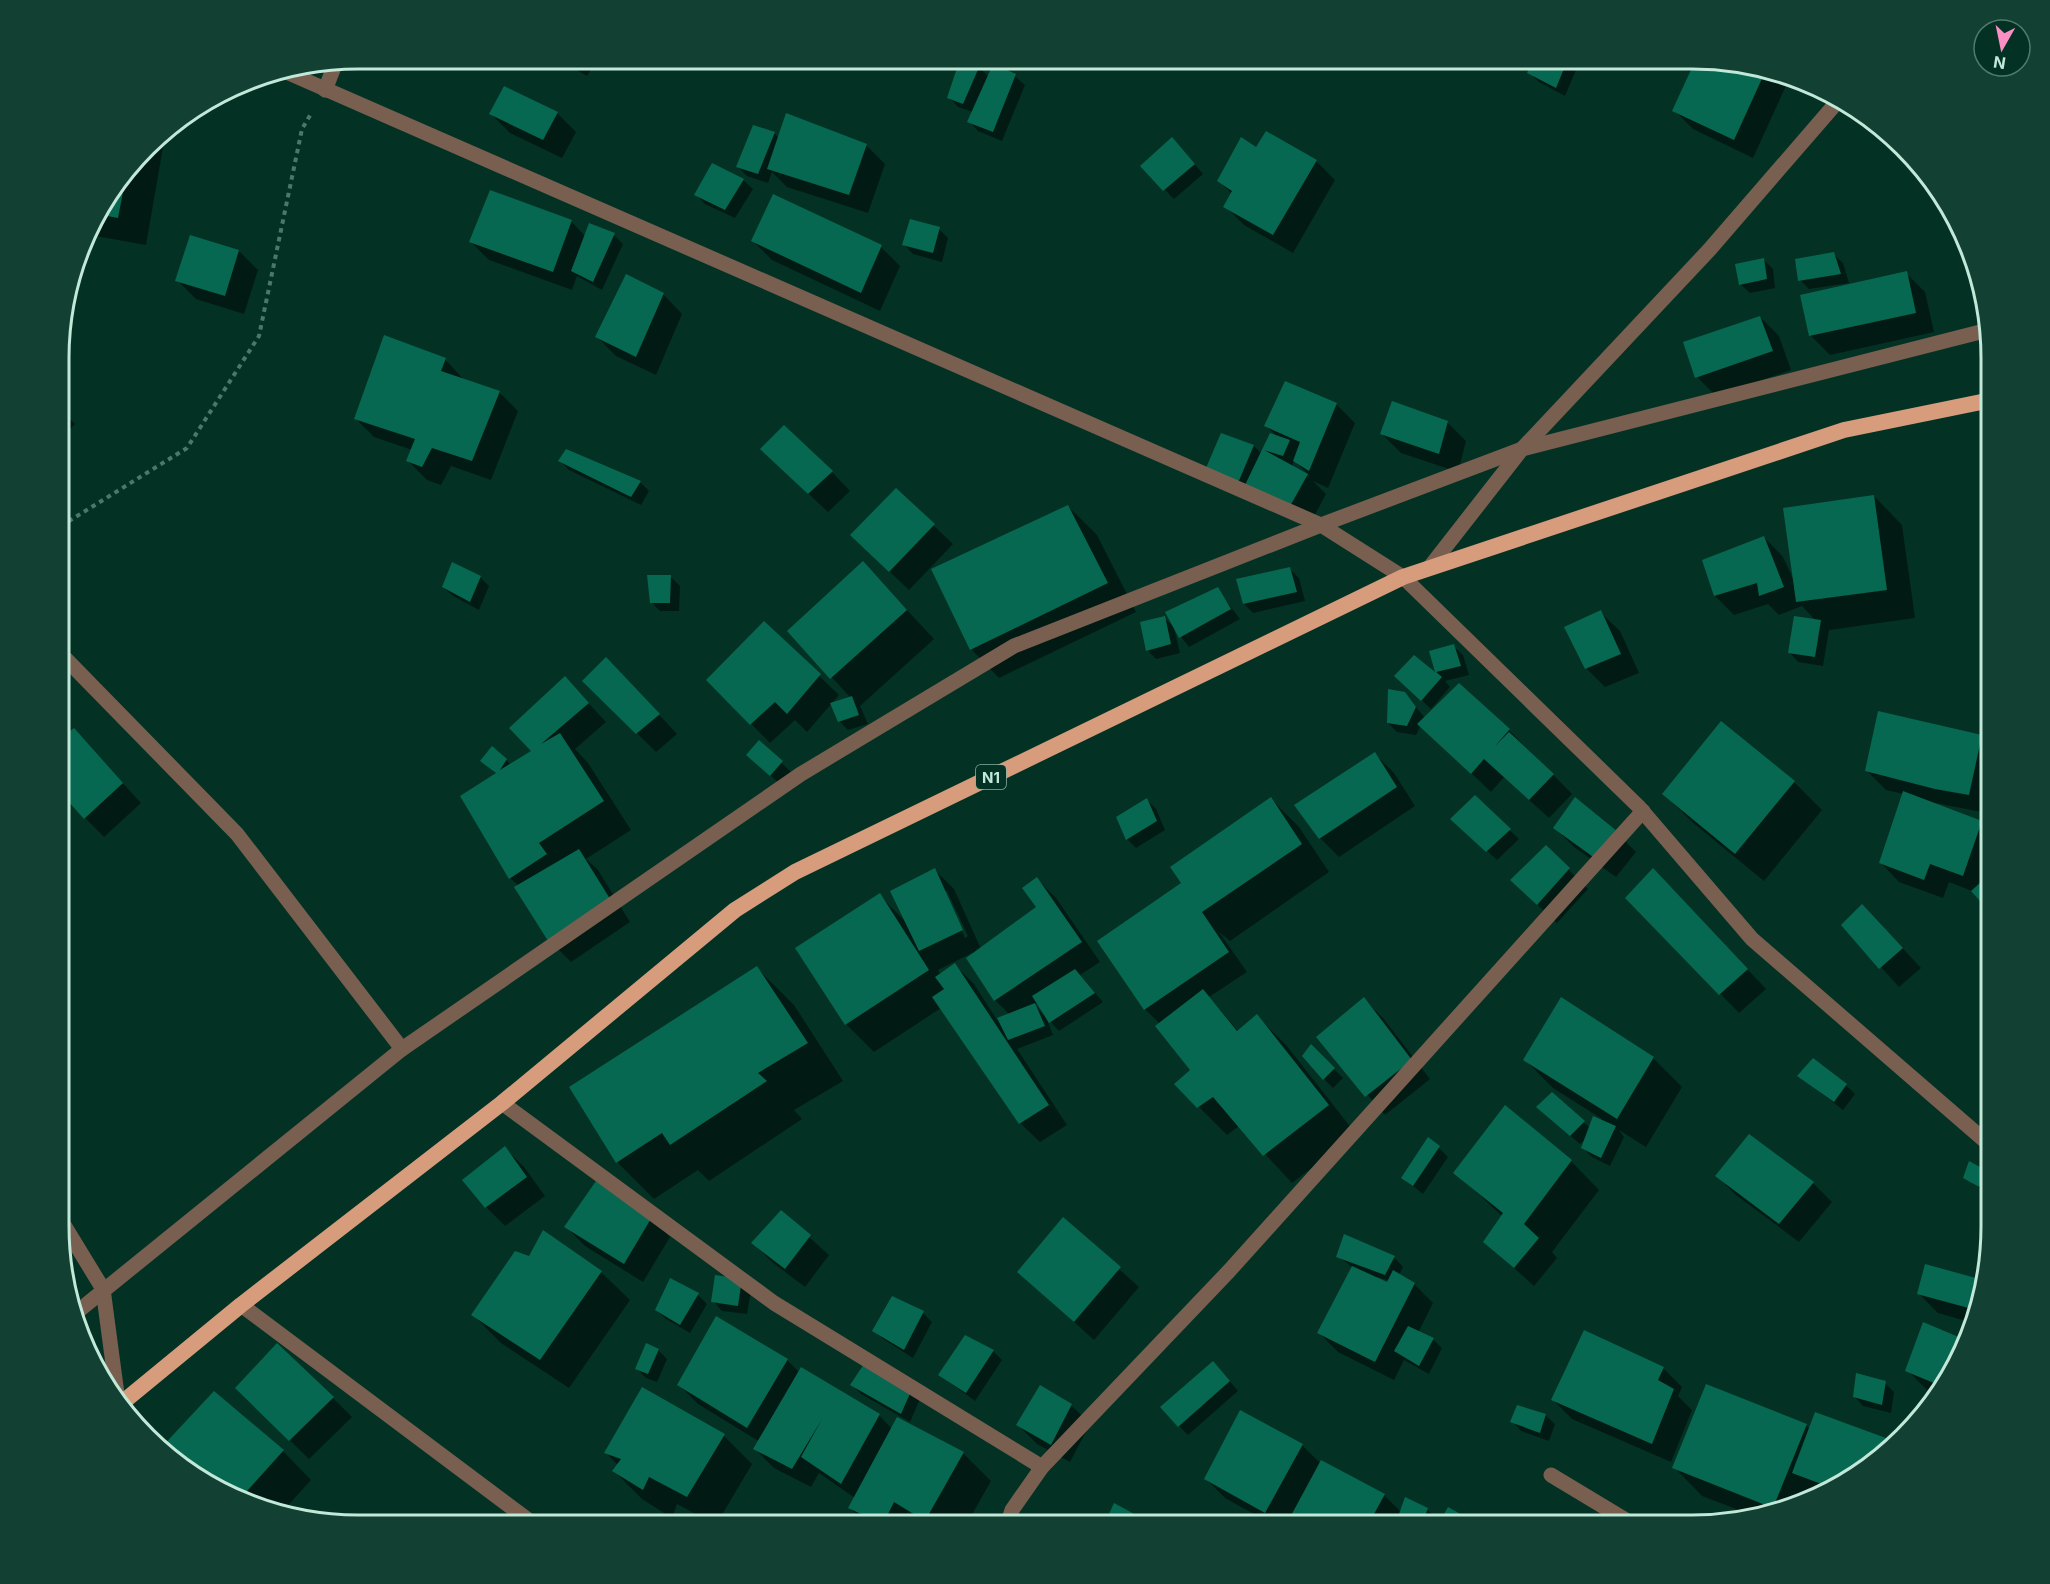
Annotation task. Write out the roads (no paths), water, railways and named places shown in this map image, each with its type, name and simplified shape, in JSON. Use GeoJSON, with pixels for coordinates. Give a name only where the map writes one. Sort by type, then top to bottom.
{"type":"FeatureCollection","features":[{"type":"Feature","properties":{"kind":"highway","name":"N1"},"geometry":{"type":"LineString","coordinates":[[127,1399],[241,1305],[502,1103],[735,910],[795,872],[1403,577],[1844,429],[1981,402]]}},
{"type":"Feature","properties":{"kind":"street"},"geometry":{"type":"LineString","coordinates":[[325,90],[333,70]]}},
{"type":"Feature","properties":{"kind":"street"},"geometry":{"type":"LineString","coordinates":[[296,76],[1321,525],[1403,577],[1643,811],[1752,939],[1981,1137]]}},
{"type":"Feature","properties":{"kind":"street"},"geometry":{"type":"LineString","coordinates":[[1429,568],[1522,449],[1710,249],[1833,106]]}},
{"type":"Feature","properties":{"kind":"street"},"geometry":{"type":"LineString","coordinates":[[81,1308],[402,1049],[801,774],[1014,646],[1321,525],[1522,449],[1980,332]]}},
{"type":"Feature","properties":{"kind":"street"},"geometry":{"type":"LineString","coordinates":[[69,662],[237,834],[402,1049]]}},
{"type":"Feature","properties":{"kind":"street"},"geometry":{"type":"LineString","coordinates":[[1010,1515],[1042,1467],[1229,1272],[1643,811]]}},
{"type":"Feature","properties":{"kind":"street"},"geometry":{"type":"LineString","coordinates":[[502,1103],[774,1303],[1042,1467]]}},
{"type":"Feature","properties":{"kind":"street"},"geometry":{"type":"LineString","coordinates":[[69,1234],[103,1289],[115,1382]]}},
{"type":"Feature","properties":{"kind":"street"},"geometry":{"type":"LineString","coordinates":[[241,1305],[522,1515]]}},
{"type":"Feature","properties":{"kind":"street"},"geometry":{"type":"LineString","coordinates":[[1551,1475],[1616,1515]]}}]}
